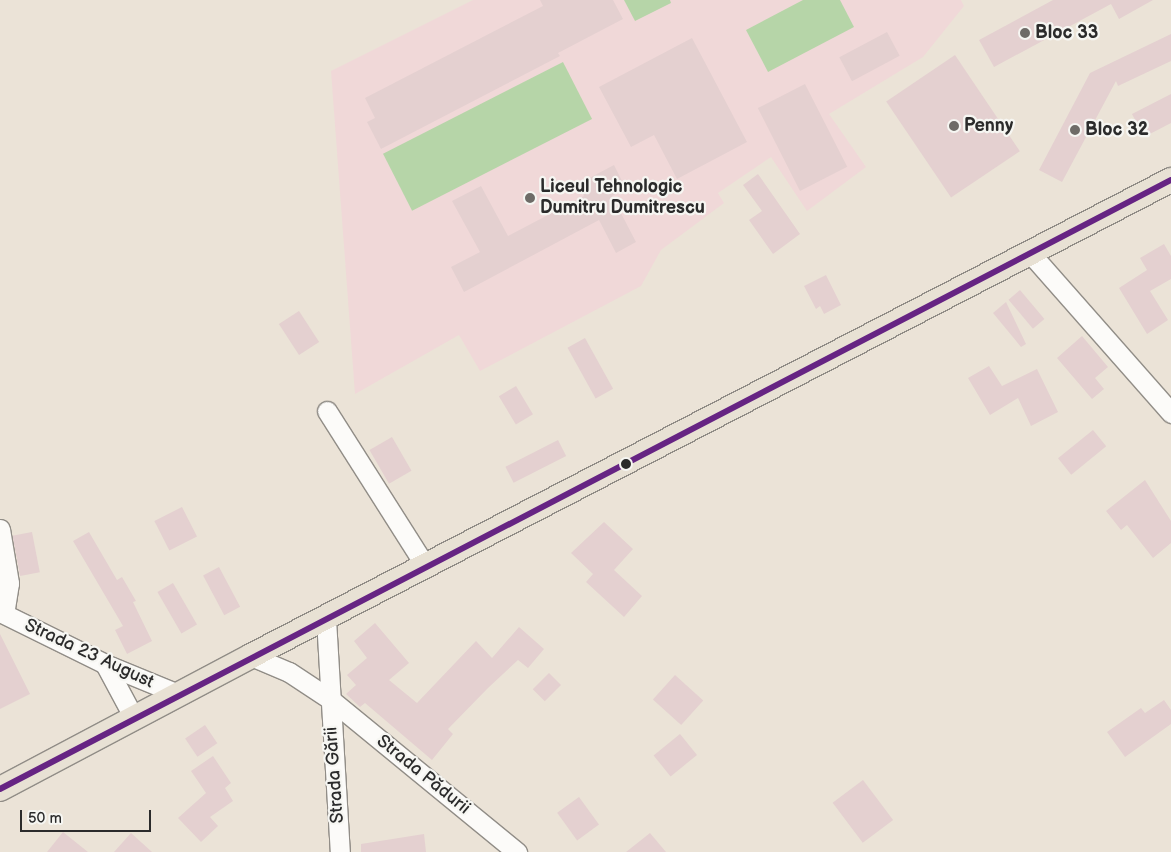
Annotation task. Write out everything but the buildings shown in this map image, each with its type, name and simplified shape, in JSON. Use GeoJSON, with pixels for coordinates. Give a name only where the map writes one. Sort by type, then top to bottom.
{"type":"FeatureCollection","features":[{"type":"Feature","properties":{"kind":"main road"},"geometry":{"type":"LineString","coordinates":[[0,789],[251,656],[326,619],[1171,180]]}},
{"type":"Feature","properties":{"kind":"street"},"geometry":{"type":"LineString","coordinates":[[1031,254],[1171,413]]}},
{"type":"Feature","properties":{"kind":"street"},"geometry":{"type":"LineString","coordinates":[[327,410],[426,567]]}},
{"type":"Feature","properties":{"kind":"street"},"geometry":{"type":"LineString","coordinates":[[0,529],[9,583],[2,613]]}},
{"type":"Feature","properties":{"kind":"street","name":"Strada 23 August"},"geometry":{"type":"LineString","coordinates":[[2,613],[105,664],[178,694]]}},
{"type":"Feature","properties":{"kind":"street","name":"Strada Gării"},"geometry":{"type":"LineString","coordinates":[[326,619],[340,852]]}},
{"type":"Feature","properties":{"kind":"street","name":"Strada Pădurii"},"geometry":{"type":"LineString","coordinates":[[251,656],[289,672],[330,699],[517,852]]}},
{"type":"Feature","properties":{"kind":"street"},"geometry":{"type":"LineString","coordinates":[[105,664],[134,718]]}},
{"type":"Feature","properties":{"kind":"shaded area","name":"Liceul Tehnologic Dumitru Dumitrescu"},"geometry":{"type":"Polygon","coordinates":[[[473,0],[961,0],[964,6],[923,57],[829,114],[866,167],[807,211],[771,157],[718,193],[724,203],[661,250],[641,286],[480,371],[459,335],[355,394],[331,71],[473,0]]]}},
{"type":"Feature","properties":{"kind":"green space"},"geometry":{"type":"Polygon","coordinates":[[[624,0],[670,0],[671,3],[635,21],[624,0]]]}},
{"type":"Feature","properties":{"kind":"green space"},"geometry":{"type":"Polygon","coordinates":[[[803,0],[840,0],[854,27],[768,72],[746,30],[803,0]]]}},
{"type":"Feature","properties":{"kind":"green space"},"geometry":{"type":"Polygon","coordinates":[[[563,62],[592,119],[412,211],[383,154],[563,62]]]}},
{"type":"Feature","properties":{"kind":"transit line"},"geometry":{"type":"LineString","coordinates":[[0,789],[1171,180]]}},
{"type":"Feature","properties":{"kind":"place","name":"Bloc 33"},"geometry":{"type":"Point","coordinates":[1025,33]}},
{"type":"Feature","properties":{"kind":"place","name":"Penny"},"geometry":{"type":"Point","coordinates":[954,126]}},
{"type":"Feature","properties":{"kind":"place","name":"Bloc 32"},"geometry":{"type":"Point","coordinates":[1075,130]}},
{"type":"Feature","properties":{"kind":"place","name":"Liceul Tehnologic Dumitru Dumitrescu"},"geometry":{"type":"Point","coordinates":[530,198]}}]}
